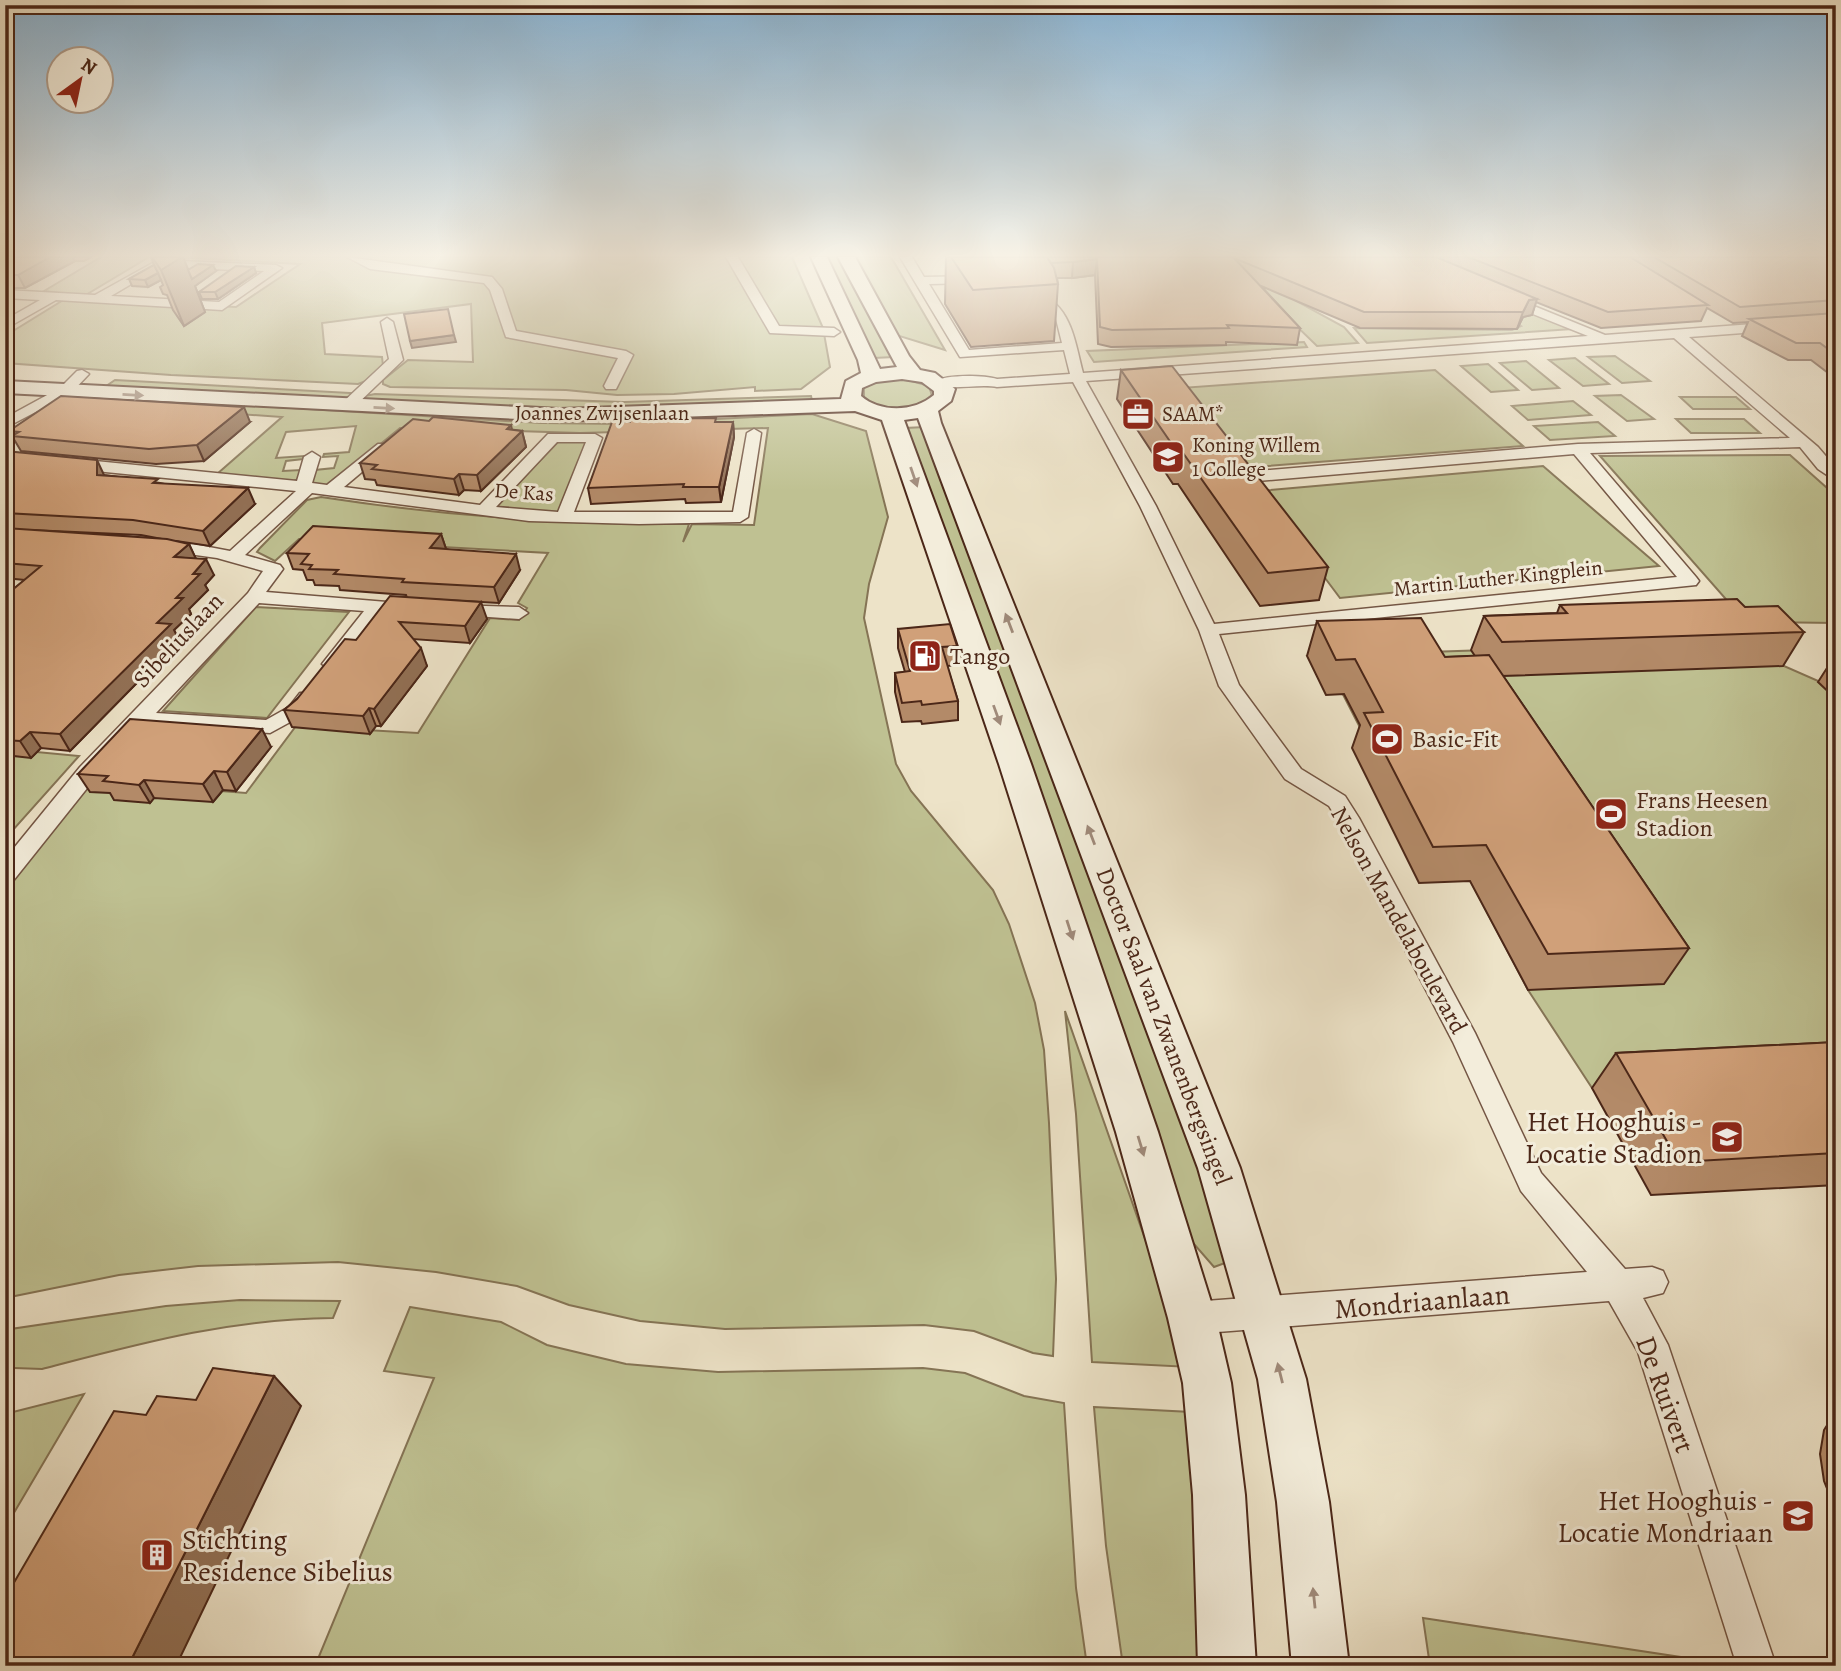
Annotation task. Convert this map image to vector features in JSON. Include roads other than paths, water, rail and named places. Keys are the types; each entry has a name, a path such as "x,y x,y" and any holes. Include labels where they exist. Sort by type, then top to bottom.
{"main road":[{"path":"856,335 868,360 872,376"},
{"path":"888,335 912,373"},
{"name":"Joannes Zwijsenlaan","path":"5,369 362,391 542,398 902,399"},
{"path":"902,399 858,381 872,376 912,373"},
{"path":"912,373 902,399 897,426 1015,764 1137,1132 1192,1318 1207,1383 1218,1482 1227,1666"},
{"name":"Joannes Zwijsenlaan","path":"5,387 560,415 902,399"},
{"name":"Doctor Saal van Zwanenbergsingel","path":"902,399 930,423 1219,1168 1282,1379 1303,1503 1321,1666"}],"street":[{"path":"346,406 396,360 390,335"},
{"path":"516,335 626,355 611,386"},
{"path":"953,335 965,354 1070,346"},
{"name":"Nelson Mandelaboulevard","path":"1067,335 1077,376 1148,506 1208,630 1229,686 1293,774 1337,801 1348,818 1466,1041 1531,1182 1635,1283"},
{"path":"1595,335 1605,339"},
{"name":"Joannes Zwijsenlaan","path":"902,399 991,387 997,383 1077,376 1664,335"},
{"path":"1679,335 1813,450 1824,466 1836,476"},
{"path":"8,421 82,374"},
{"path":"740,517 754,433"},
{"path":"482,512 553,437 595,438 564,517"},
{"path":"330,491 394,438"},
{"path":"1247,477 1578,449 1801,442"},
{"path":"1578,449 1690,581"},
{"name":"De Kas","path":"5,457 153,470 482,512 564,517 740,517"},
{"path":"142,544 184,546 234,556 305,488 312,457"},
{"name":"Sibeliuslaan","path":"5,874 88,772 254,597 274,569 234,556"},
{"name":"Martin Luther Kingplein","path":"1208,630 1690,581"},
{"name":"Sibeliuslaan","path":"254,597 402,608"},
{"name":"Sibeliuslaan","path":"140,718 270,727 296,711 377,607"},
{"path":"428,609 519,613"},
{"name":"Mondriaanlaan","path":"1192,1318 1635,1283"},
{"name":"De Ruivert","path":"1635,1283 1652,1345 1757,1666"}],"place":[{"name":"SAAM*","path":"1138,414"},
{"name":"Koning Willem 1 College","path":"1168,457"},
{"name":"Tango","path":"925,656"},
{"name":"Basic-Fit","path":"1387,739"},
{"name":"Frans Heesen Stadion","path":"1611,814"},
{"name":"Het Hooghuis - Locatie Stadion","path":"1727,1137"},
{"name":"Het Hooghuis - Locatie Mondriaan","path":"1798,1516"},
{"name":"Stichting Residence Sibelius","path":"157,1555"}]}
